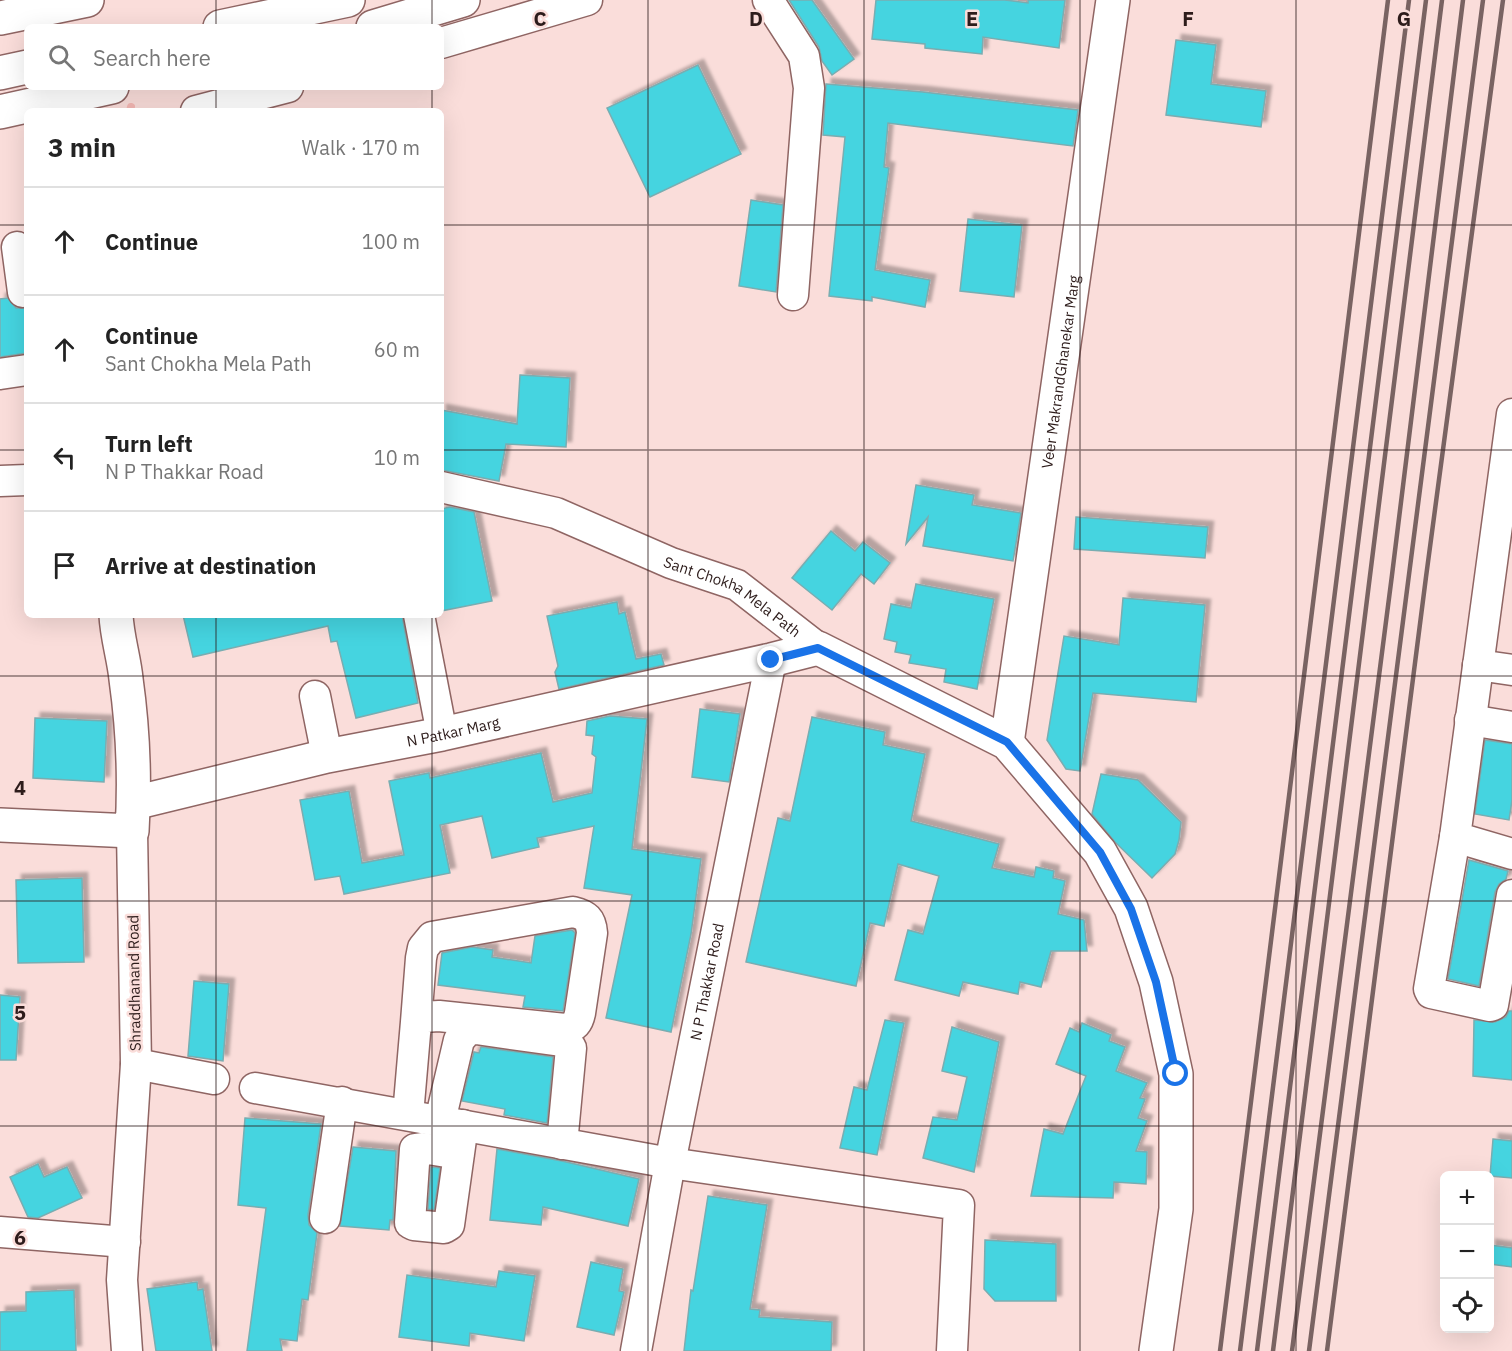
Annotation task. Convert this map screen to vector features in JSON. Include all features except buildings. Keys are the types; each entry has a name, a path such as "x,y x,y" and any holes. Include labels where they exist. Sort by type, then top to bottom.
{"main road":[{"path":"0,18 87,0"},
{"path":"234,24 348,0"},
{"path":"384,24 463,0"},
{"name":"Veer MakrandGhanekar Marg","path":"1007,742 1113,0"},
{"path":"0,73 24,69"},
{"path":"0,112 98,90"},
{"name":"Shraddhanand Road","path":"117,618 127,680 133,817"},
{"path":"771,660 818,648"},
{"name":"Sant Chokha Mela Path","path":"818,648 1007,742"},
{"name":"N Patkar Marg","path":"0,825 133,817 327,756 442,734 771,660"},
{"path":"1007,742 1100,852 1131,909 1156,982 1176,1074 1176,1209 1156,1351"}],"street":[{"path":"444,42 587,0"},
{"path":"768,0 804,56 809,88 793,295"},
{"path":"208,108 276,90"},
{"path":"15,248 17,293"},
{"path":"0,374 24,370"},
{"path":"1512,414 1455,837 1429,989 1431,993 1493,1005 1512,895"},
{"path":"0,481 24,480"},
{"name":"Sant Chokha Mela Path","path":"444,488 556,513 671,563 737,585 818,648"},
{"path":"420,618 442,734"},
{"name":"N P Thakkar Road","path":"636,1351 670,1163 771,660"},
{"path":"1478,665 1512,670"},
{"path":"315,696 327,756"},
{"path":"1470,720 1512,727"},
{"name":"Shraddhanand Road","path":"127,1351 122,1280 136,1064 133,817"},
{"path":"1455,837 1512,854"},
{"path":"408,1115 421,957 423,948 432,937 573,912 586,917 591,924 592,933 580,1013 574,1026 565,1029 440,1016 423,1017 416,1022"},
{"path":"451,1126 459,1040 468,1030 476,1029 567,1042 571,1048 571,1055 562,1137"},
{"path":"136,1064 213,1079"},
{"path":"255,1088 342,1102 451,1126 500,1124 670,1163 959,1205 952,1351"},
{"path":"326,1218 342,1102"},
{"path":"0,1232 125,1242"}],"railway":[{"path":"1220,1351 1388,0"},
{"path":"1240,1351 1409,0"},
{"path":"1257,1351 1426,0"},
{"path":"1273,1351 1442,0"},
{"path":"1292,1351 1463,0"},
{"path":"1309,1351 1483,0"},
{"path":"1327,1351 1426,577 1503,0"}],"route":[{"path":"771,660 818,648 1007,742 1100,852 1131,909 1156,982 1176,1074"}]}
